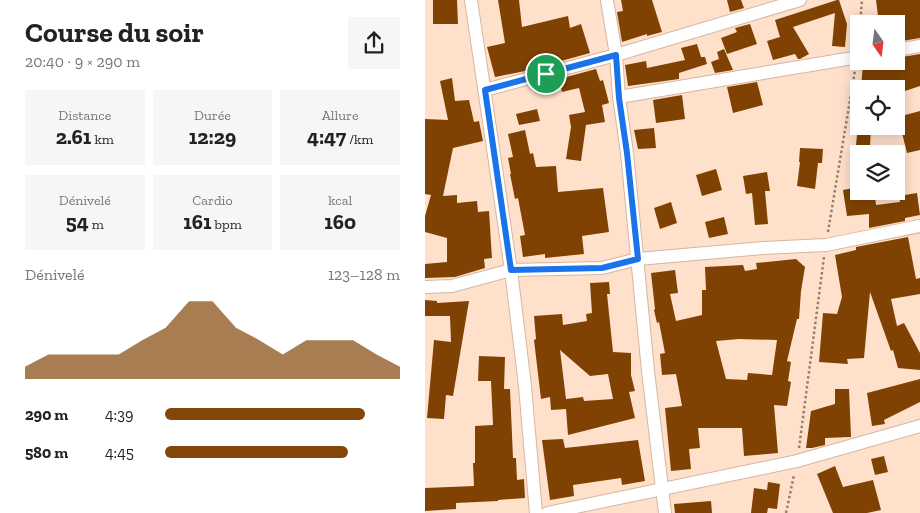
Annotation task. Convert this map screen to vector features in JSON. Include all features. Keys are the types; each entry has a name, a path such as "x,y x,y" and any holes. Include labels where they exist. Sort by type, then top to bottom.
{"street":[{"path":"471,0 511,270 525,386 536,513"},
{"path":"607,0 616,55 648,371 665,513"},
{"path":"485,90 616,55 799,0"},
{"path":"905,48 920,46"},
{"path":"619,98 850,58"},
{"path":"425,287 452,286 511,270 602,268 638,259 763,248 826,245 920,226"},
{"path":"547,513 797,461 920,426"}],"path":[{"path":"861,15 862,0"},
{"path":"786,513 797,461 826,245 856,70"}],"building":[{"path":"433,0 457,0 458,24 433,24"},
{"path":"498,0 519,0 522,27 568,16 570,28 581,24 590,53 525,71 495,77 487,47 505,43"},
{"path":"621,0 652,0 662,32 647,36 647,34 622,42 617,12 623,11"},
{"path":"727,0 741,0 744,8 730,12"},
{"path":"839,0 847,24 845,47 832,46 835,13 793,27 809,54 800,59 795,54 773,60 767,41 780,37 775,20"},
{"path":"876,0 920,0 920,38 905,40 905,15 878,15"},
{"path":"750,24 757,44 727,54 721,38 737,32 735,28"},
{"path":"697,44 701,57 705,57 707,64 679,73 679,79 628,86 625,65 646,61 647,68 685,60 681,48"},
{"path":"724,49 733,70 715,73 711,62 719,59 717,52"},
{"path":"920,54 920,86 905,91 905,80 862,80 862,70 905,70 905,56"},
{"path":"596,69 600,81 603,80 609,103 602,105 605,122 586,125 581,161 566,159 571,127 569,115 585,112 579,88 562,92 559,79"},
{"path":"452,78 455,101 469,100 474,122 479,121 483,141 453,148 443,196 457,195 457,203 477,201 478,212 489,211 492,258 484,259 485,268 455,277 425,278 425,264 447,262 447,238 425,232 425,216 431,195 425,194 425,119 448,120 440,81"},
{"path":"757,82 763,105 733,113 727,87"},
{"path":"682,95 685,119 656,123 653,100"},
{"path":"537,109 540,121 519,125 516,114"},
{"path":"920,111 920,150 907,153 902,135 905,135 905,115"},
{"path":"654,128 656,148 638,149 634,130"},
{"path":"525,130 530,154 533,153 536,167 556,166 558,192 603,188 609,232 582,236 584,254 545,258 545,254 523,257 520,236 525,235 518,198 515,199 510,174 508,158 513,157 508,134"},
{"path":"857,135 871,135 870,145 856,145"},
{"path":"800,148 823,149 822,163 818,163 815,189 797,186"},
{"path":"716,169 722,190 702,196 696,175"},
{"path":"767,172 770,191 765,191 768,224 755,225 752,193 746,194 743,176"},
{"path":"850,189 850,200 875,200 876,205 900,202 900,200 905,200 905,195 917,193 920,215 905,218 905,221 869,228 869,214 847,216 843,190"},
{"path":"671,202 677,223 660,229 654,208"},
{"path":"724,217 728,234 709,238 705,222"},
{"path":"908,237 916,279 920,278 920,294 891,299 897,326 904,323 920,353 920,370 898,368 893,350 891,351 870,292 864,358 847,359 848,364 819,362 823,313 837,314 842,297 835,255 856,250 856,247"},
{"path":"796,259 805,267 799,319 797,319 787,361 791,362 788,381 791,382 787,406 774,405 778,453 744,456 742,428 698,428 700,448 689,449 691,469 671,471 665,408 682,406 676,374 662,375 660,354 665,353 659,322 657,323 654,310 651,273 675,270 678,293 670,294 676,321 702,315 702,290 706,290 705,267 743,265 745,271 757,269 756,263","holes":["739,339 777,340 772,375 748,373 747,380 726,379 716,341"]},
{"path":"609,282 610,294 607,294 613,352 631,353 631,375 635,391 629,392 635,418 568,435 566,409 551,410 550,397 541,399 534,340 536,339 534,316 562,314 563,325 587,321 586,314 592,313 590,283","holes":["560,350 590,376 608,374 613,399 584,401 583,397 566,399"]},
{"path":"425,300 437,301 437,303 469,301 453,396 446,395 444,419 427,418 434,340 451,342 450,316 425,316"},
{"path":"479,356 505,357 504,389 510,389 513,458 516,458 517,480 524,479 525,498 456,503 456,509 425,511 425,488 474,486 475,426 493,425 491,381 478,381"},
{"path":"920,379 920,402 884,420 885,424 872,426 867,393"},
{"path":"835,389 849,389 851,437 825,438 825,445 806,448 811,411 835,404"},
{"path":"563,439 565,448 638,440 645,481 622,485 621,478 573,485 574,496 550,500 542,440"},
{"path":"884,456 888,472 875,475 871,459"},
{"path":"835,466 843,487 873,480 881,510 867,513 833,513 817,474"},
{"path":"768,482 780,484 777,509 768,508 767,513 751,513 754,488 767,490"},
{"path":"711,501 712,513 675,513 674,504"}],"route":[{"path":"616,55 619,98 638,259 602,268 511,270 485,90 546,74 616,55"}]}
